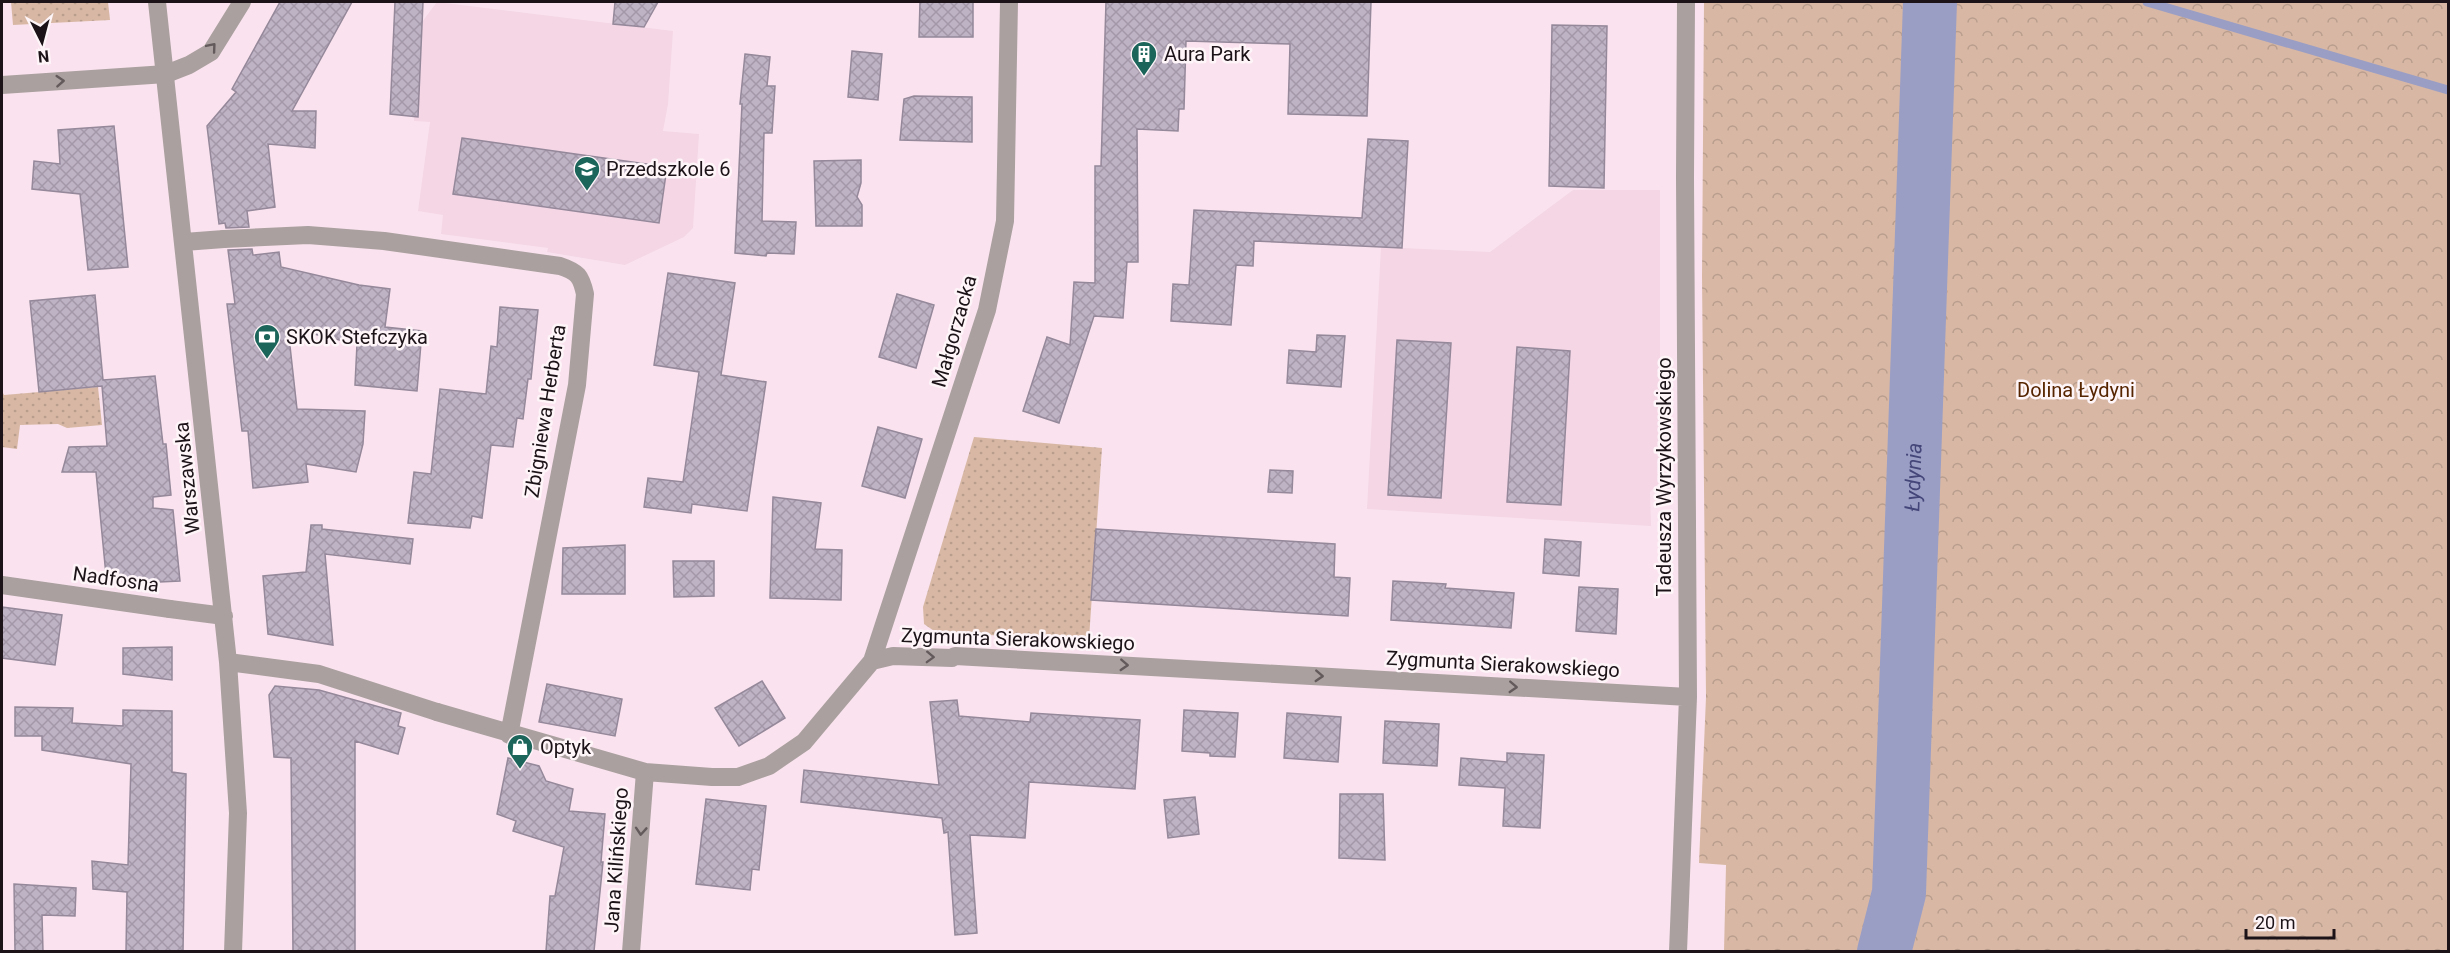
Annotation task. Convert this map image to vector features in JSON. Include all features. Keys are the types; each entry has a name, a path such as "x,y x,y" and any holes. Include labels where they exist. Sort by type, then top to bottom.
{"street":[{"name":"Warszawska","path":"157,2 228,662 237,813 233,951"},
{"path":"2,86 166,74 189,65 211,52 242,2"},
{"name":"Małgorzacka","path":"872,661 987,310 1005,221 1009,2"},
{"name":"Tadeusza Wyrzykowskiego","path":"1678,951 1688,697 1686,2"},
{"name":"Zbigniewa Herberta","path":"184,242 308,235 384,241 560,266 573,270 582,280 585,294 577,385 508,735"},
{"name":"Nadfosna","path":"2,585 224,616"},
{"name":"Zygmunta Sierakowskiego","path":"872,661 894,656 952,658 955,656 1688,697"},
{"path":"228,662 320,674 508,735 645,772 738,777 770,766 804,742 872,661"},
{"name":"Jana Kilińskiego","path":"631,951 645,772"}],"shaded area":[{"path":"437,2 673,31 668,104 663,131 699,134 693,228 684,237 625,265 547,252 548,248 441,234 443,215 418,211 430,122 414,121 422,22"},
{"path":"1573,190 1660,190 1660,482 1650,492 1651,526 1367,509 1381,247 1490,252"}],"green space":[{"path":"11,2 108,2 110,20 13,25"},
{"name":"Dolina Łydyni","path":"1704,2 2448,2 2448,951 1724,951 1726,865 1699,863 1706,697 1702,277"},
{"path":"98,387 102,425 67,428 58,424 20,425 17,449 2,447 2,391 4,395"},
{"path":"974,437 1102,448 1089,639 937,633 924,624 923,607"}],"building":[{"path":"280,2 352,2 292,111 316,111 315,148 268,144 275,207 247,211 249,227 226,228 225,223 219,224 207,126 236,92 232,89"},
{"path":"395,2 423,2 418,117 390,114"},
{"path":"615,2 658,2 644,27 613,24"},
{"path":"920,2 973,2 973,37 919,37"},
{"name":"Aura Park","path":"1106,2 1371,2 1367,116 1288,114 1290,44 1186,41 1184,109 1179,109 1178,131 1137,129 1138,262 1127,262 1123,318 1094,316 1059,423 1023,411 1047,337 1070,345 1074,282 1095,283 1095,166 1101,166"},
{"path":"1552,25 1607,26 1604,188 1549,186"},
{"path":"852,51 882,54 878,100 848,97"},
{"path":"745,54 770,57 767,86 775,86 772,133 764,133 762,221 796,222 794,254 767,253 766,256 735,253 742,104 740,104"},
{"path":"914,96 972,97 972,142 900,140 904,99"},
{"path":"114,126 128,267 88,270 80,194 32,189 34,161 60,164 58,130"},
{"path":"462,138 667,167 659,223 453,194"},
{"path":"1368,139 1408,141 1402,248 1254,241 1253,266 1236,265 1231,325 1171,321 1173,284 1189,285 1194,210 1362,218"},
{"path":"861,160 861,183 857,197 862,205 862,226 816,226 814,161"},
{"path":"252,249 253,255 279,252 281,267 359,285 390,289 385,327 422,331 417,391 355,385 357,344 288,328 297,409 365,411 363,444 356,472 306,464 308,482 253,488 248,431 242,431 227,304 235,304 228,250"},
{"path":"668,273 735,283 721,375 766,382 747,511 692,504 691,513 644,507 648,478 683,482 699,372 654,365"},
{"path":"897,294 934,305 916,368 879,357"},
{"path":"95,295 103,380 155,376 163,444 166,444 171,495 153,497 153,508 173,510 180,581 159,582 106,575 96,472 62,472 69,447 107,446 102,386 39,392 30,301"},
{"path":"500,307 538,310 531,379 528,379 523,419 517,418 513,447 491,445 482,518 472,516 470,528 408,523 414,472 431,474 440,389 486,394 491,346 497,347"},
{"path":"1317,335 1345,336 1341,387 1287,383 1289,350 1316,352"},
{"path":"1397,340 1451,343 1441,498 1388,495"},
{"path":"1517,347 1570,351 1561,505 1507,502"},
{"path":"878,427 922,439 905,498 862,486"},
{"path":"1270,470 1293,471 1292,493 1268,492"},
{"path":"773,497 821,503 815,549 842,550 841,600 770,598"},
{"path":"311,525 322,525 322,529 413,539 410,564 325,554 333,645 268,634 263,576 306,572"},
{"path":"1096,529 1335,544 1334,577 1350,578 1348,616 1091,600"},
{"path":"1545,539 1581,542 1579,576 1543,573"},
{"path":"625,545 625,594 562,594 563,548"},
{"path":"673,561 714,561 714,596 674,597"},
{"path":"1393,581 1446,584 1445,588 1514,593 1511,628 1391,620"},
{"path":"1579,587 1618,589 1616,634 1576,631"},
{"path":"2,607 62,615 55,665 2,658"},
{"path":"172,647 172,680 123,674 123,648"},
{"path":"762,681 785,718 739,746 715,708"},
{"path":"547,684 622,699 615,736 539,722"},
{"path":"275,686 319,690 401,713 398,726 405,728 398,754 355,741 355,951 293,951 291,758 274,757 269,695"},
{"path":"957,700 959,716 1030,722 1031,713 1140,720 1135,789 1029,782 1025,838 970,835 977,933 955,935 948,832 944,833 942,818 801,802 804,770 939,785 930,702"},
{"path":"15,707 73,708 72,723 123,726 123,710 172,711 172,772 186,774 183,951 126,951 127,892 93,889 92,861 128,865 131,764 42,750 42,736 15,736"},
{"path":"1184,710 1238,713 1235,757 1210,756 1210,753 1182,751"},
{"path":"1287,713 1341,717 1338,762 1284,758"},
{"path":"1385,721 1439,724 1437,766 1383,763"},
{"path":"1507,753 1544,755 1540,828 1503,826 1505,788 1459,785 1461,758 1507,762"},
{"path":"508,758 539,766 546,781 573,789 569,811 605,814 601,862 603,862 594,951 546,951 550,896 555,896 564,847 513,831 516,821 497,814"},
{"path":"1340,794 1383,794 1385,860 1339,858"},
{"path":"1195,797 1199,834 1168,838 1164,800"},
{"path":"706,799 766,806 759,870 752,869 750,890 696,884"},
{"path":"14,884 76,888 75,916 42,915 43,951 15,951"}],"waterway":[{"name":"Łydynia","path":"1884,952 1899,893 1930,2"},
{"path":"2147,2 2448,90"}],"place":[{"name":"Aura Park","path":"1144,77"},
{"name":"Przedszkole 6","path":"587,192"},
{"name":"SKOK Stefczyka","path":"267,360"},
{"name":"Optyk","path":"520,770"}]}
